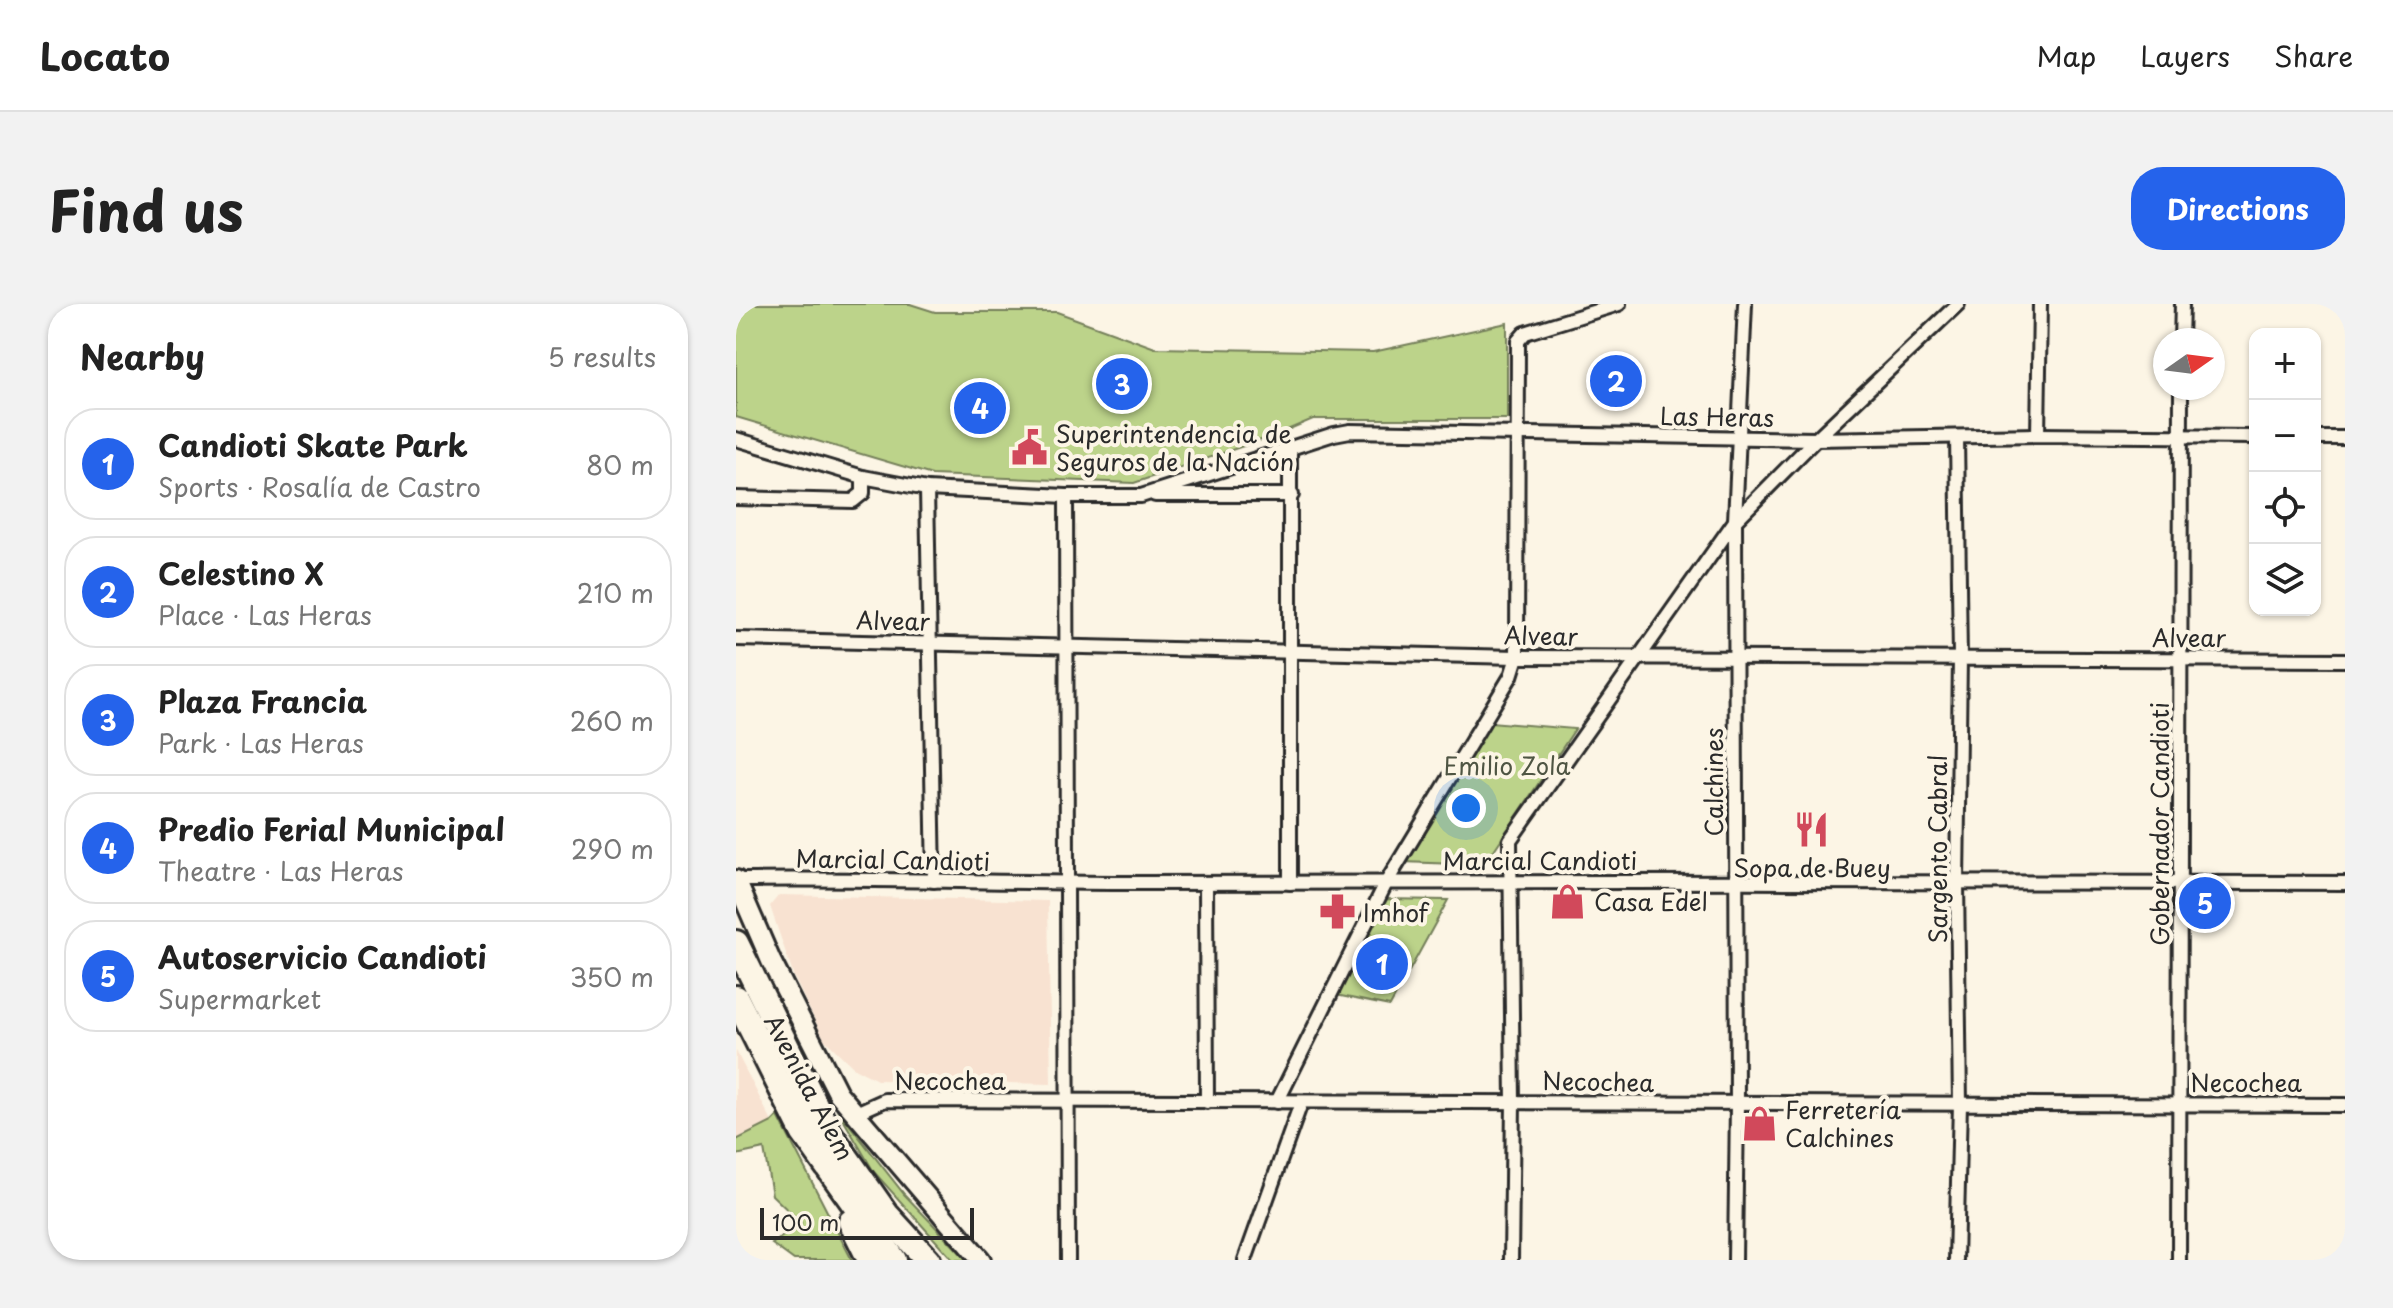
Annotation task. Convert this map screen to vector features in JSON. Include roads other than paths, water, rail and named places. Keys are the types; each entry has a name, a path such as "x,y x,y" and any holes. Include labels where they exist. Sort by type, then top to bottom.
{"highway":[{"name":"Avenida Alem","path":"736,943 829,1133 877,1202 928,1260"},
{"name":"Avenida Alem","path":"736,998 788,1106 819,1156 894,1260"},
{"path":"819,1156 870,1260"}],"main road":[{"path":"736,880 771,961 838,1093 981,1260"}],"street":[{"path":"1277,1102 1386,883 1511,676 1517,657 1518,341 1525,333 1619,304"},
{"name":"Calchines","path":"1735,1260 1735,521 1745,304"},
{"path":"1511,1260 1510,840 1735,521 1958,304"},
{"path":"2038,435 2040,304"},
{"path":"2181,328 2182,304"},
{"name":"Gobernador Candioti","path":"2179,1260 2181,400"},
{"name":"Las Heras","path":"1141,496 1350,431 1738,439 2038,435 2249,437"},
{"name":"Sargento Cabral","path":"1956,1260 1960,1104 1957,437"},
{"path":"2321,438 2345,438"},
{"name":"Las Heras","path":"736,439 863,477 927,489 1066,496 1292,495"},
{"path":"1290,448 1290,883"},
{"path":"736,498 853,501 863,493 863,477"},
{"path":"927,489 934,881"},
{"path":"1066,496 1068,1260"},
{"name":"Alvear","path":"736,639 1517,657 2345,660"},
{"name":"Marcial Candioti","path":"736,880 2345,883"},
{"path":"1206,883 1207,1102"},
{"name":"Necochea","path":"854,1114 885,1100 2345,1105"},
{"path":"1245,1260 1301,1103"}],"place":[{"name":"Celestino X","path":"1616,381"},
{"name":"Plaza Francia","path":"1122,384"},
{"name":"Predio Ferial Municipal","path":"980,408"},
{"name":"Superintendencia de Seguros de la Nación","path":"1030,447"},
{"name":"Sopa de Buey","path":"1812,830"},
{"name":"Casa Edel","path":"1568,901"},
{"name":"Autoservicio Candioti","path":"2205,903"},
{"name":"Imhof","path":"1337,912"},
{"name":"Candioti Skate Park","path":"1382,964"},
{"name":"Ferretería Calchines","path":"1759,1123"}],"park label":[{"name":"Emilio Zola","path":"1507,765"}]}
